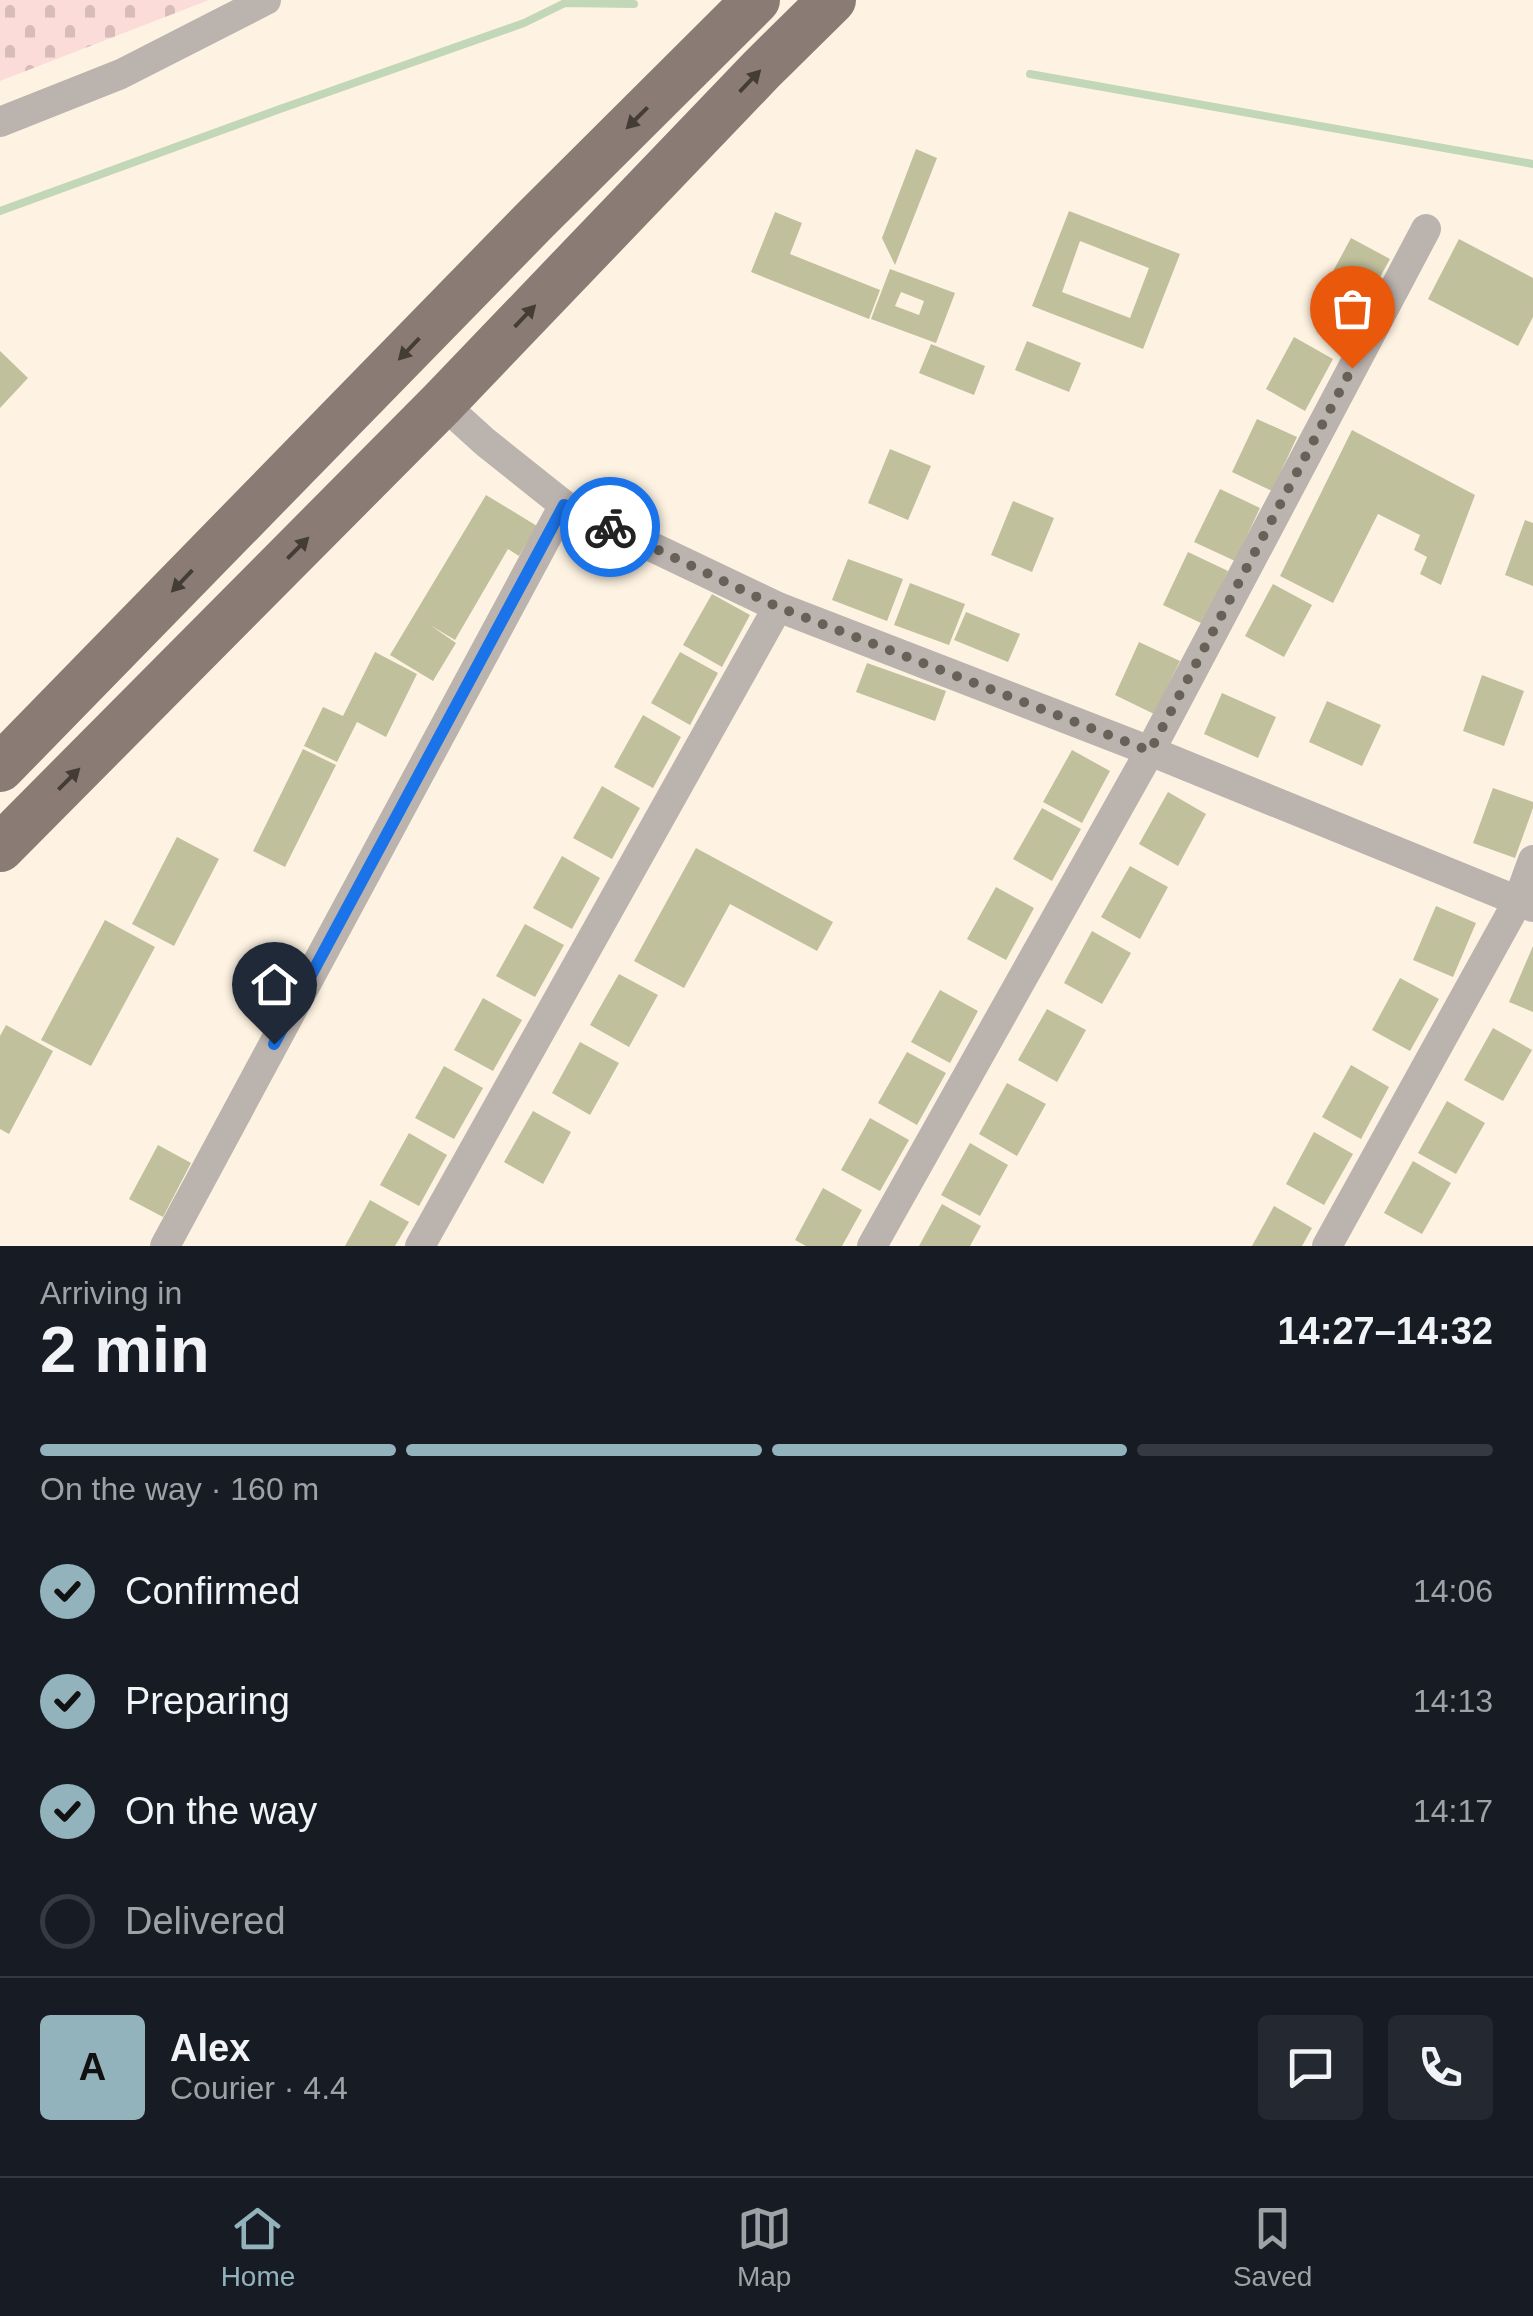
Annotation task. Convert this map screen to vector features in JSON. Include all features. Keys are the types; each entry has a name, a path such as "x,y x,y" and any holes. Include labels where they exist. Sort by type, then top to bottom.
{"main road":[{"path":"0,768 534,220 756,0"},
{"path":"0,848 442,404 760,70 832,0"}],"street":[{"path":"0,122 121,74 266,0"},
{"path":"872,1246 1150,751 1426,229"},
{"path":"442,404 564,505 778,607 1150,751 1525,904"},
{"path":"165,1246 564,505"},
{"path":"420,1246 778,607"},
{"path":"1326,1246 1525,904 1533,860"}],"green space":[{"path":"0,0 209,0 0,81"}],"building":[{"path":"916,149 937,158 895,265 882,238"},
{"path":"1069,211 1180,254 1143,349 1032,306","holes":["1080,241 1149,268 1130,318 1062,292"]},
{"path":"775,212 802,223 790,254 880,290 869,319 751,272"},
{"path":"1351,238 1390,259 1362,310 1323,290"},
{"path":"1459,239 1533,278 1533,317 1518,346 1428,299"},
{"path":"890,269 955,293 936,343 871,319","holes":["901,292 924,301 919,315 895,306"]},
{"path":"1294,337 1333,359 1305,411 1266,389"},
{"path":"1027,341 1081,363 1069,392 1015,370"},
{"path":"931,344 985,366 974,395 919,373"},
{"path":"0,351 28,378 0,408"},
{"path":"1257,419 1297,437 1272,491 1232,472"},
{"path":"1352,430 1475,495 1441,585 1420,574 1427,557 1414,550 1420,535 1378,514 1333,603 1280,576"},
{"path":"890,449 931,466 908,520 868,503"},
{"path":"1220,489 1260,508 1235,561 1194,542"},
{"path":"486,495 537,526 519,556 508,549 455,640 430,625 456,643 433,681 390,655"},
{"path":"1013,501 1054,518 1032,572 991,555"},
{"path":"1525,520 1533,523 1533,586 1505,575"},
{"path":"1188,552 1228,571 1203,624 1163,605"},
{"path":"848,559 903,579 887,621 832,600"},
{"path":"910,583 965,604 949,645 894,625"},
{"path":"1273,584 1312,605 1284,657 1245,636"},
{"path":"712,594 750,615 722,667 683,645"},
{"path":"966,612 1020,634 1008,662 954,640"},
{"path":"1139,642 1180,661 1154,714 1115,695"},
{"path":"375,652 417,674 386,737 357,722 337,762 304,746 323,707 343,716"},
{"path":"680,652 718,673 690,725 651,703"},
{"path":"867,663 946,691 935,721 856,692"},
{"path":"1482,675 1524,691 1504,746 1463,731"},
{"path":"1222,693 1276,717 1258,758 1204,734"},
{"path":"1327,701 1381,725 1362,766 1309,742"},
{"path":"643,715 681,737 653,788 614,767"},
{"path":"303,749 336,765 285,867 253,851"},
{"path":"1072,750 1110,771 1082,823 1043,802"},
{"path":"602,786 640,808 612,859 573,838"},
{"path":"1493,788 1533,802 1515,858 1473,843"},
{"path":"1168,792 1206,814 1178,866 1139,844"},
{"path":"1042,808 1081,829 1052,881 1013,859"},
{"path":"177,837 219,859 174,946 132,924"},
{"path":"696,848 833,922 817,951 730,904 684,988 634,961"},
{"path":"562,856 600,878 572,929 533,908"},
{"path":"1130,866 1168,887 1140,939 1101,917"},
{"path":"996,887 1034,908 1006,960 967,939"},
{"path":"1436,906 1476,923 1453,977 1413,960"},
{"path":"105,920 155,947 91,1066 41,1040"},
{"path":"525,924 564,945 535,997 496,976"},
{"path":"1092,931 1131,953 1102,1004 1064,983"},
{"path":"1533,946 1533,1012 1509,1002"},
{"path":"619,974 658,995 629,1047 590,1025"},
{"path":"1400,978 1439,999 1410,1051 1372,1030"},
{"path":"940,990 978,1011 950,1063 911,1042"},
{"path":"483,998 522,1020 493,1071 454,1050"},
{"path":"1047,1009 1086,1030 1057,1082 1018,1060"},
{"path":"6,1025 53,1051 9,1134 0,1129 0,1036"},
{"path":"1493,1028 1532,1050 1503,1101 1464,1080"},
{"path":"580,1042 619,1063 590,1115 552,1093"},
{"path":"907,1052 946,1073 917,1125 878,1103"},
{"path":"1351,1065 1389,1087 1361,1139 1322,1117"},
{"path":"444,1066 483,1088 454,1139 415,1118"},
{"path":"1007,1083 1046,1104 1017,1156 979,1134"},
{"path":"1447,1101 1485,1123 1456,1174 1418,1153"},
{"path":"533,1111 571,1132 543,1184 504,1162"},
{"path":"870,1118 909,1140 880,1191 841,1170"},
{"path":"1314,1132 1353,1154 1324,1205 1286,1184"},
{"path":"409,1133 447,1155 419,1206 380,1185"},
{"path":"970,1143 1008,1165 980,1216 941,1195"},
{"path":"158,1145 191,1163 163,1217 129,1199"},
{"path":"1413,1161 1451,1183 1422,1234 1384,1213"},
{"path":"823,1188 862,1210 842,1246 806,1246 795,1240"},
{"path":"370,1200 409,1222 395,1246 345,1246"},
{"path":"942,1204 981,1226 970,1246 919,1246"},
{"path":"1274,1206 1312,1228 1302,1246 1252,1246"}],"waterway":[{"path":"0,211 524,23 565,3 634,4"},
{"path":"1030,74 1533,164"}],"way so far":[{"path":"610,527 778,607 1150,751 1352,368"}],"route":[{"path":"274,1044 564,505 610,527"}]}
